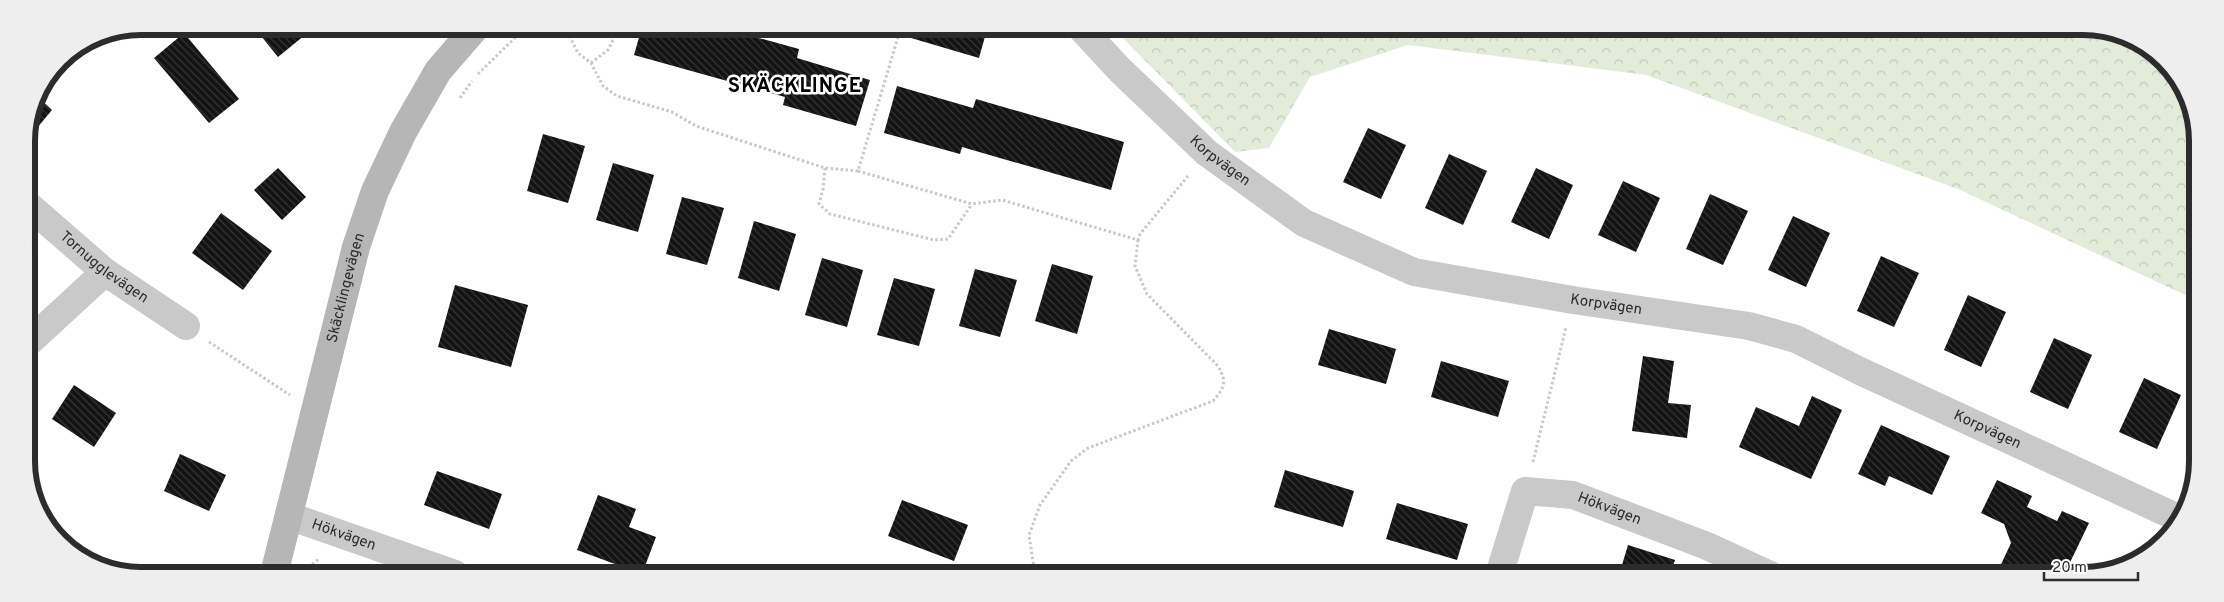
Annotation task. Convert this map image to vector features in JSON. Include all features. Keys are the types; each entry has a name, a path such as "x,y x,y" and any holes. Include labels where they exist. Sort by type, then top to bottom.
{"street":[{"name":"Skäcklingevägen","path":"276,567 356,246 375,191 403,132 438,71 469,35"},
{"name":"Korpvägen","path":"1087,35 1120,70 1207,153 1304,223 1414,272 1572,300 1748,326 1796,339 1860,371 2174,516"},
{"name":"Tornugglevägen","path":"35,211 105,272 186,326"},
{"path":"35,337 105,272"},
{"path":"1501,567 1525,491"},
{"name":"Hökvägen","path":"1525,491 1573,495 1706,546 1752,567"},
{"name":"Hökvägen","path":"289,516 434,567"}],"path":[{"path":"458,100 475,77 518,35"},
{"path":"569,35 578,53 591,63 603,86 617,96 672,112 696,126 824,168 858,171 972,204 1002,200 1138,240"},
{"path":"591,63 608,50 615,35"},
{"path":"858,171 899,35"},
{"path":"1034,567 1028,535 1040,505 1071,461 1088,448 1213,401 1222,390 1224,377 1218,366 1147,294 1135,266 1140,234 1207,153"},
{"path":"824,168 820,204 830,214 934,240 948,239 972,204"},
{"path":"1525,491 1572,300"},
{"path":"186,326 294,398 315,405"},
{"path":"309,567 312,563 332,552 343,536"}],"green space":[{"path":"1120,35 2083,35 2103,37 2136,49 2158,66 2175,88 2183,107 2187,121 2189,141 2189,297 1958,189 1646,75 1408,45 1310,77 1269,148 1235,152"}],"building":[{"path":"182,35 186,35 239,99 209,123 154,58"},
{"path":"260,35 305,35 278,57"},
{"path":"640,35 748,35 799,49 797,58 870,80 856,126 783,105 785,97 634,55"},
{"path":"912,35 985,35 979,58 911,38"},
{"path":"897,86 973,108 976,99 1124,142 1111,190 962,147 960,154 884,133"},
{"path":"43,101 52,110 36,130"},
{"path":"1368,128 1406,145 1381,199 1343,182"},
{"path":"543,134 585,146 568,203 527,191"},
{"path":"1449,154 1487,171 1463,225 1425,208"},
{"path":"613,163 654,175 638,232 596,220"},
{"path":"278,168 306,197 282,220 254,190"},
{"path":"1536,168 1573,185 1549,239 1511,222"},
{"path":"1623,181 1660,198 1636,252 1598,235"},
{"path":"1710,194 1748,211 1723,265 1686,249"},
{"path":"682,197 724,208 707,265 666,254"},
{"path":"221,213 272,251 243,290 192,253"},
{"path":"1793,216 1830,233 1806,287 1768,270"},
{"path":"754,221 796,234 779,291 738,278"},
{"path":"1881,256 1919,273 1894,327 1857,311"},
{"path":"822,258 863,270 847,327 805,315"},
{"path":"1052,264 1093,276 1077,334 1035,321"},
{"path":"975,269 1017,280 1000,337 959,326"},
{"path":"894,278 935,289 919,346 877,335"},
{"path":"455,285 528,305 511,367 438,347"},
{"path":"1968,295 2006,312 1981,367 1944,350"},
{"path":"1329,329 1396,349 1386,384 1318,365"},
{"path":"2054,338 2092,355 2068,409 2030,392"},
{"path":"1643,356 1674,361 1668,403 1691,405 1687,438 1632,431"},
{"path":"1441,361 1509,381 1498,417 1431,397"},
{"path":"2144,378 2181,395 2157,449 2119,432"},
{"path":"74,385 116,413 94,447 52,419"},
{"path":"1812,396 1842,410 1811,479 1739,447 1756,407 1799,426"},
{"path":"1881,425 1950,456 1932,495 1889,476 1885,486 1858,474"},
{"path":"180,454 226,475 209,511 164,491"},
{"path":"1285,470 1354,491 1343,527 1274,507"},
{"path":"437,471 502,494 489,529 424,505"},
{"path":"1997,480 2032,496 2027,507 2057,521 2062,511 2089,523 2068,567 2000,567 2011,543 2004,524 1981,513"},
{"path":"598,495 636,509 629,527 656,537 645,567 623,567 577,550"},
{"path":"902,500 968,525 954,561 888,536"},
{"path":"1397,503 1468,524 1457,560 1386,539"},
{"path":"1628,545 1675,560 1673,567 1621,567"}],"district":[{"name":"SKÄCKLINGE","path":"795,87"}]}
